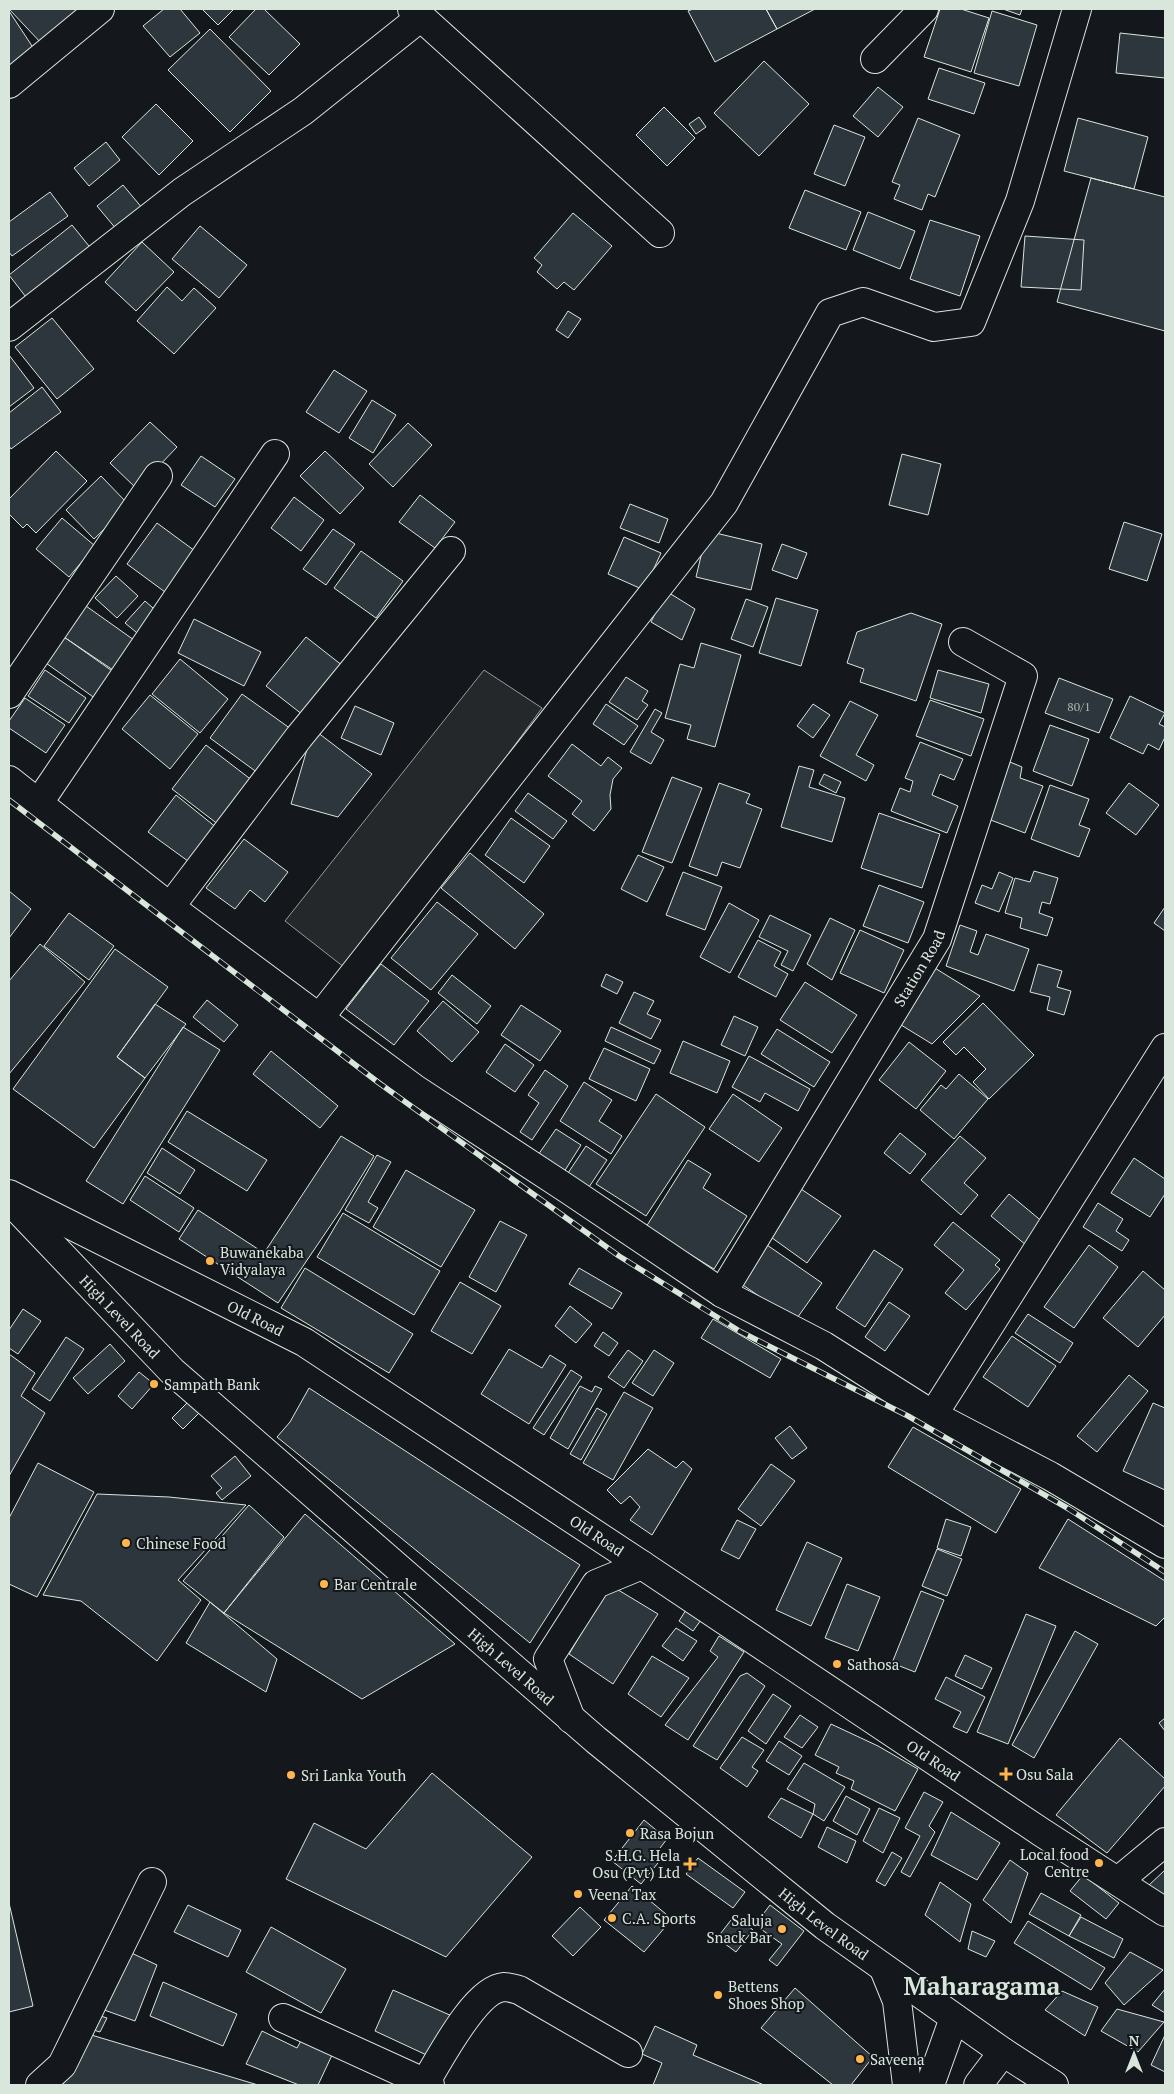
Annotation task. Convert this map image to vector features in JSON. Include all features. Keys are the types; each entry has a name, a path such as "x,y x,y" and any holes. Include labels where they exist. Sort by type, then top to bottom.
{"main road":[{"path":"9,84 100,9"},
{"path":"875,59 924,9"},
{"path":"320,1017 724,503 830,313 863,302 934,327 970,322 1020,201 1077,9"},
{"path":"9,327 182,192 303,111 417,13 660,233"},
{"path":"38,804 275,454"},
{"path":"9,694 158,476"},
{"path":"170,907 299,737 451,551"},
{"name":"Station Road","path":"722,1293 937,939 1023,676 963,642"},
{"path":"9,780 170,907 415,1089 570,1190 722,1293 824,1346 933,1415 1050,1476 1165,1544"},
{"path":"933,1415 1165,1048"},
{"name":"Old Road","path":"9,1194 208,1292 304,1342 1041,1832 1165,1912"},
{"name":"High Level Road","path":"9,1200 172,1371 571,1718 824,1926 1003,2052 1054,2085"},
{"path":"571,1718 548,1659 596,1584 642,1565"},
{"path":"1118,1881 1165,1842"},
{"path":"40,2085 62,2065 152,1882"},
{"path":"884,1969 897,2000 907,2085"},
{"path":"283,2018 428,2084 472,2009 485,1995 503,1987 519,1990 628,2053"},
{"path":"930,2085 954,2018"},
{"path":"978,2085 1003,2052"}],"shaded area":[{"path":"484,670 542,708 349,971 285,921"}],"building":[{"path":"9,9 83,9 43,45"},
{"path":"164,9 180,9 200,33 170,57 143,26"},
{"path":"202,9 234,9 218,25"},
{"path":"256,9 264,9 300,44 269,75 229,37"},
{"path":"693,9 766,9 777,29 715,62 688,11"},
{"path":"766,9 815,9 777,29"},
{"path":"940,9 961,9 989,18 971,72 924,57"},
{"path":"1003,9 1022,9 1020,15"},
{"path":"9,11 34,49 9,66"},
{"path":"992,11 1037,25 1019,86 974,73"},
{"path":"210,29 271,91 230,132 168,70"},
{"path":"1120,33 1165,38 1165,78 1116,73"},
{"path":"764,61 809,104 759,156 714,113"},
{"path":"939,68 985,83 974,114 928,99"},
{"path":"878,87 903,107 878,137 853,116"},
{"path":"156,104 193,141 159,175 122,137"},
{"path":"664,107 695,138 667,166 636,135"},
{"path":"699,117 706,127 696,134 689,124"},
{"path":"918,118 960,135 935,197 928,194 922,210 894,199 900,185 892,182"},
{"path":"1078,118 1148,137 1134,189 1064,171"},
{"path":"834,125 865,137 845,186 814,174"},
{"path":"106,142 120,160 89,186 74,168"},
{"path":"1091,178 1165,197 1165,331 1057,302"},
{"path":"123,185 143,209 117,230 97,206"},
{"path":"805,190 861,212 846,250 789,228"},
{"path":"50,192 68,216 12,256 9,252 9,222"},
{"path":"868,212 915,231 900,269 853,250"},
{"path":"573,213 612,246 574,290 564,282 557,289 537,272 542,265 534,258"},
{"path":"930,220 980,236 960,296 910,279"},
{"path":"72,225 93,251 29,301 9,275"},
{"path":"200,226 247,265 219,298 172,259"},
{"path":"1025,236 1084,240 1081,290 1021,287"},
{"path":"142,242 174,272 136,311 105,282"},
{"path":"167,287 182,301 194,288 216,308 174,354 137,321"},
{"path":"568,311 581,319 568,338 556,330"},
{"path":"52,318 94,369 57,399 15,347"},
{"path":"9,355 34,388 9,407"},
{"path":"334,370 367,391 339,433 306,412"},
{"path":"42,387 61,412 11,449 9,446 9,413"},
{"path":"372,400 396,415 373,453 349,438"},
{"path":"150,422 177,447 137,489 110,463"},
{"path":"408,423 432,445 393,487 369,464"},
{"path":"56,451 87,481 36,533 27,524 23,528 9,514 9,499"},
{"path":"325,451 364,488 340,514 300,476"},
{"path":"902,454 941,464 928,515 889,505"},
{"path":"201,456 235,479 215,507 181,485"},
{"path":"101,476 129,505 94,539 66,510"},
{"path":"420,495 455,522 435,548 399,522"},
{"path":"294,497 324,520 301,551 271,528"},
{"path":"630,504 668,519 659,543 620,528"},
{"path":"62,518 95,546 69,577 36,549"},
{"path":"1124,522 1162,534 1147,581 1109,569"},
{"path":"157,523 195,551 165,592 127,564"},
{"path":"333,529 355,544 326,585 303,569"},
{"path":"707,531 762,544 751,590 696,577"},
{"path":"624,537 661,553 644,590 608,574"},
{"path":"782,544 807,553 797,579 772,570"},
{"path":"361,551 403,581 376,618 334,588"},
{"path":"116,576 138,596 117,618 95,598"},
{"path":"666,591 695,609 682,640 651,622"},
{"path":"776,598 818,610 801,666 759,653"},
{"path":"746,599 768,607 753,647 731,639"},
{"path":"145,601 161,615 142,637 125,623"},
{"path":"86,606 134,640 113,670 64,637"},
{"path":"911,613 942,624 916,701 860,682 864,669 847,663 857,632"},
{"path":"194,619 261,652 244,686 178,653"},
{"path":"64,637 115,673 96,699 46,663"},
{"path":"306,637 343,666 303,715 266,686"},
{"path":"701,643 741,655 715,747 687,739 691,725 665,718 680,664 694,668"},
{"path":"180,659 228,699 200,733 152,694"},
{"path":"45,670 86,698 69,723 28,696"},
{"path":"938,670 989,684 981,713 930,698"},
{"path":"626,677 648,691 642,701 648,705 637,720 609,702"},
{"path":"1059,678 1113,699 1099,733 1045,713"},
{"path":"242,694 291,729 258,773 210,738"},
{"path":"150,695 198,734 170,769 122,729"},
{"path":"1130,696 1165,713 1159,724 1165,727 1165,737 1159,750 1148,744 1143,754 1110,738"},
{"path":"25,698 65,725 46,753 9,728 9,721"},
{"path":"930,700 984,719 971,756 916,736"},
{"path":"850,701 878,715 856,755 874,765 866,781 820,756"},
{"path":"606,704 638,726 624,745 593,724"},
{"path":"813,704 830,715 813,738 797,726"},
{"path":"355,706 394,723 381,755 341,738"},
{"path":"655,709 662,713 651,732 664,740 651,764 630,752"},
{"path":"1050,725 1089,739 1072,786 1033,771"},
{"path":"313,729 372,774 338,817 291,804"},
{"path":"920,742 963,759 954,780 940,774 932,795 958,806 947,833 891,811 900,788 910,792 913,781 905,778"},
{"path":"572,744 601,766 608,757 622,768 613,779 610,795 611,809 594,831 572,814 582,801 548,776"},
{"path":"206,745 253,781 219,825 172,789"},
{"path":"1010,762 1022,767 1020,778 1043,786 1025,833 988,819"},
{"path":"799,766 814,770 809,787 845,798 832,842 781,827"},
{"path":"824,774 841,782 836,793 819,784"},
{"path":"672,777 702,788 672,863 642,852"},
{"path":"719,783 750,794 746,803 762,809 740,868 722,862 717,876 689,866"},
{"path":"1129,783 1159,805 1136,835 1106,813"},
{"path":"1050,785 1089,799 1079,825 1090,829 1079,857 1031,839"},
{"path":"528,793 567,821 553,839 515,811"},
{"path":"176,795 217,828 192,864 148,832"},
{"path":"879,813 940,834 922,888 861,868"},
{"path":"511,818 550,846 524,883 485,855"},
{"path":"244,839 288,872 265,902 250,890 235,909 206,888"},
{"path":"470,853 544,914 515,949 441,888"},
{"path":"638,855 664,867 647,902 621,889"},
{"path":"1034,871 1058,878 1050,904 1042,902 1039,913 1053,918 1047,936 1020,928 1022,918 1005,913 1015,878 1030,882"},
{"path":"683,872 722,887 705,930 666,915"},
{"path":"999,872 1013,878 999,912 975,903 982,885 992,889"},
{"path":"879,885 924,902 908,943 863,926"},
{"path":"9,891 31,909 9,938"},
{"path":"437,902 478,934 431,990 391,958"},
{"path":"729,903 759,920 730,973 700,957"},
{"path":"1165,907 1165,931 1154,923"},
{"path":"69,913 114,946 89,980 44,946"},
{"path":"770,915 811,935 793,971 781,965 788,951 759,937"},
{"path":"830,918 855,930 832,980 807,964"},
{"path":"960,925 977,931 970,952 978,955 986,934 1029,949 1014,991 946,966"},
{"path":"860,930 904,950 884,993 840,973"},
{"path":"758,940 781,952 774,966 788,974 776,997 738,977"},
{"path":"40,944 85,982 9,1074 9,981"},
{"path":"115,949 168,987 117,1057 145,1078 94,1148 13,1089"},
{"path":"381,964 429,1001 394,1045 346,1009"},
{"path":"1038,964 1062,971 1057,987 1071,991 1064,1015 1047,1010 1050,997 1030,992"},
{"path":"930,965 980,996 932,1044 893,1020"},
{"path":"606,974 623,982 617,994 601,986"},
{"path":"452,975 491,1006 477,1024 438,993"},
{"path":"805,982 857,1015 832,1053 780,1020"},
{"path":"634,992 654,1001 647,1014 661,1020 651,1039 619,1023"},
{"path":"207,1000 238,1025 224,1042 193,1017"},
{"path":"443,1001 479,1032 452,1062 417,1031"},
{"path":"983,1003 1034,1055 989,1099 973,1082 986,1069 964,1047 956,1055 943,1042"},
{"path":"155,1004 186,1024 145,1078 117,1057"},
{"path":"521,1005 561,1031 540,1061 501,1035"},
{"path":"734,1016 758,1027 745,1056 721,1045"},
{"path":"183,1027 220,1050 123,1204 86,1181"},
{"path":"611,1027 661,1050 654,1064 605,1041"},
{"path":"777,1029 830,1062 814,1087 761,1054"},
{"path":"683,1041 730,1061 717,1093 670,1073"},
{"path":"909,1042 946,1071 916,1109 879,1080"},
{"path":"505,1044 534,1065 515,1092 486,1072"},
{"path":"604,1048 650,1069 636,1101 589,1079"},
{"path":"271,1051 338,1106 320,1128 253,1074"},
{"path":"749,1056 810,1089 798,1111 765,1093 760,1102 732,1087"},
{"path":"545,1070 568,1086 532,1140 520,1132 539,1103 528,1095"},
{"path":"959,1074 988,1099 954,1139 920,1110 941,1085 946,1089"},
{"path":"584,1082 612,1100 599,1121 622,1136 611,1154 560,1121"},
{"path":"656,1094 705,1127 646,1216 596,1184"},
{"path":"733,1094 782,1128 759,1162 709,1129"},
{"path":"187,1111 267,1160 247,1191 168,1142"},
{"path":"556,1129 581,1145 562,1175 536,1158"},
{"path":"900,1133 926,1154 910,1174 884,1153"},
{"path":"341,1136 374,1156 339,1213 278,1303 179,1239 198,1210 264,1253"},
{"path":"960,1136 986,1158 964,1183 978,1195 961,1215 921,1180"},
{"path":"586,1146 607,1160 587,1190 566,1176"},
{"path":"162,1148 195,1170 180,1194 147,1173"},
{"path":"377,1155 391,1162 368,1202 378,1208 369,1223 345,1210"},
{"path":"1134,1158 1165,1179 1165,1194 1150,1217 1111,1193"},
{"path":"688,1160 711,1174 703,1188 747,1216 714,1269 646,1227"},
{"path":"406,1170 475,1210 441,1267 373,1227"},
{"path":"145,1176 194,1208 179,1232 130,1200"},
{"path":"801,1189 841,1216 807,1263 768,1235"},
{"path":"1009,1194 1044,1223 1026,1245 991,1216"},
{"path":"1098,1203 1123,1219 1116,1231 1129,1240 1122,1251 1083,1227"},
{"path":"343,1213 440,1271 414,1315 317,1257"},
{"path":"500,1221 527,1235 496,1292 469,1277"},
{"path":"953,1222 1000,1260 995,1265 1000,1269 966,1310 945,1293 964,1270 934,1245"},
{"path":"767,1245 822,1283 795,1321 740,1283"},
{"path":"1089,1245 1118,1267 1074,1328 1044,1307"},
{"path":"874,1250 903,1269 865,1327 836,1308"},
{"path":"305,1268 413,1334 389,1373 281,1308"},
{"path":"579,1268 622,1293 612,1309 569,1284"},
{"path":"1143,1271 1165,1290 1165,1315 1138,1347 1103,1318"},
{"path":"460,1282 501,1306 472,1354 431,1331"},
{"path":"889,1302 910,1316 885,1351 865,1337"},
{"path":"570,1306 592,1324 576,1343 555,1326"},
{"path":"23,1309 41,1321 18,1354 9,1348 9,1330"},
{"path":"1028,1314 1073,1343 1060,1363 1015,1333"},
{"path":"713,1319 781,1359 770,1378 701,1338"},
{"path":"603,1332 618,1343 609,1356 594,1346"},
{"path":"1012,1336 1056,1366 1028,1407 983,1377"},
{"path":"66,1337 84,1349 50,1401 32,1389"},
{"path":"110,1344 125,1361 88,1394 73,1378"},
{"path":"509,1349 542,1368 550,1355 566,1365 529,1424 481,1394"},
{"path":"628,1350 643,1361 624,1388 608,1377"},
{"path":"654,1350 674,1363 653,1396 632,1383"},
{"path":"9,1354 35,1373 21,1396 45,1413 9,1476"},
{"path":"571,1370 582,1377 544,1435 533,1428"},
{"path":"139,1372 154,1384 132,1409 118,1396"},
{"path":"1129,1375 1148,1391 1097,1452 1077,1436"},
{"path":"580,1386 592,1392 595,1386 602,1389 568,1449 550,1438"},
{"path":"309,1388 580,1565 530,1643 277,1437 290,1422"},
{"path":"624,1392 653,1408 613,1480 583,1463"},
{"path":"189,1401 200,1412 183,1429 172,1418"},
{"path":"1153,1403 1165,1408 1165,1490 1123,1471"},
{"path":"597,1408 607,1414 581,1460 570,1454"},
{"path":"790,1426 807,1448 792,1459 775,1438"},
{"path":"913,1427 1021,1489 996,1533 888,1467"},
{"path":"648,1449 676,1468 683,1461 692,1469 652,1535 630,1520 640,1507 630,1496 621,1504 607,1490"},
{"path":"235,1456 251,1476 222,1500 216,1493 222,1488 211,1476"},
{"path":"38,1463 94,1492 37,1597 9,1584 9,1518"},
{"path":"771,1464 795,1481 761,1526 738,1509"},
{"path":"97,1494 169,1497 246,1505 178,1580 201,1600 157,1661 81,1601 43,1595"},
{"path":"249,1505 284,1537 224,1613 183,1581"},
{"path":"305,1514 455,1644 362,1699 224,1613"},
{"path":"946,1519 971,1527 961,1556 937,1548"},
{"path":"1068,1519 1165,1581 1165,1617 1156,1626 1039,1568"},
{"path":"737,1520 756,1529 739,1559 721,1550"},
{"path":"807,1542 842,1558 811,1626 776,1610"},
{"path":"937,1549 962,1559 947,1596 922,1586"},
{"path":"847,1584 880,1597 858,1651 825,1638"},
{"path":"610,1585 658,1614 613,1684 569,1654"},
{"path":"921,1591 944,1600 915,1672 892,1663"},
{"path":"210,1602 277,1659 266,1692 186,1643"},
{"path":"686,1610 701,1620 693,1631 679,1621"},
{"path":"1026,1614 1056,1626 1008,1744 977,1732"},
{"path":"676,1628 697,1641 683,1661 662,1646"},
{"path":"1075,1631 1098,1644 1034,1758 1012,1745"},
{"path":"719,1636 744,1652 688,1740 665,1725 718,1657 710,1651"},
{"path":"965,1655 992,1668 982,1689 955,1676"},
{"path":"652,1656 689,1678 661,1717 628,1694"},
{"path":"747,1673 765,1686 717,1760 693,1746 740,1676"},
{"path":"946,1677 985,1697 967,1733 953,1727 961,1712 935,1699"},
{"path":"773,1694 791,1706 766,1744 748,1731"},
{"path":"800,1715 818,1727 802,1748 784,1737"},
{"path":"1165,1718 1165,1731 1159,1723"},
{"path":"831,1724 878,1746 918,1769 895,1811 851,1789 854,1781 836,1773 839,1767 815,1755"},
{"path":"742,1737 764,1750 752,1767 758,1771 747,1787 720,1768"},
{"path":"1120,1738 1165,1779 1165,1786 1107,1853 1056,1815"},
{"path":"779,1741 802,1756 789,1775 766,1761"},
{"path":"804,1763 845,1787 824,1821 813,1814 815,1804 787,1789"},
{"path":"432,1773 532,1857 446,1957 286,1879 314,1823 366,1849"},
{"path":"924,1792 943,1802 929,1826 935,1832 910,1877 901,1872 920,1836 905,1828"},
{"path":"846,1796 870,1809 857,1835 833,1821"},
{"path":"781,1798 813,1814 801,1838 768,1817"},
{"path":"879,1808 900,1818 883,1853 863,1841"},
{"path":"951,1812 1000,1843 977,1880 931,1855"},
{"path":"644,1820 667,1839 657,1852 662,1858 641,1884 612,1861"},
{"path":"827,1827 856,1841 847,1863 818,1847"},
{"path":"892,1852 902,1858 885,1886 876,1881"},
{"path":"698,1858 745,1892 733,1908 686,1874"},
{"path":"1010,1860 1028,1873 1011,1923 983,1900"},
{"path":"1165,1870 1165,1901 1148,1886"},
{"path":"1083,1875 1119,1903 1106,1919 1070,1891"},
{"path":"940,1882 971,1904 960,1942 925,1915"},
{"path":"632,1886 672,1919 644,1952 604,1920"},
{"path":"1041,1893 1081,1915 1069,1936 1029,1914"},
{"path":"9,1903 33,2006 9,2012"},
{"path":"188,1905 241,1930 228,1957 174,1932"},
{"path":"770,1905 804,1931 777,1966 769,1960 782,1944 755,1925"},
{"path":"580,1907 601,1927 573,1956 552,1936"},
{"path":"735,1915 753,1930 736,1952 717,1938"},
{"path":"1081,1917 1123,1939 1114,1958 1069,1936"},
{"path":"1028,1921 1105,1968 1091,1990 1014,1943"},
{"path":"271,1927 346,1969 321,2013 246,1972"},
{"path":"972,1931 995,1941 986,1957 968,1949"},
{"path":"125,1950 157,1965 135,2021 96,2007"},
{"path":"1130,1952 1163,1970 1124,2005 1105,1983"},
{"path":"163,1982 237,2014 223,2046 150,2016"},
{"path":"795,1988 873,2057 851,2085 833,2085 761,2028"},
{"path":"1165,1989 1165,2013 1152,2005"},
{"path":"393,1990 452,2016 433,2058 375,2031"},
{"path":"1062,1991 1098,2007 1085,2036 1045,2010"},
{"path":"1117,2009 1164,2022 1138,2052 1101,2031"},
{"path":"84,2011 107,2018 100,2032 78,2025"},
{"path":"655,2026 697,2045 693,2055 764,2085 653,2085 662,2063 642,2054"},
{"path":"78,2031 258,2085 61,2085"},
{"path":"262,2031 297,2048 303,2037 333,2053 318,2085 299,2085 246,2064"},
{"path":"1165,2035 1165,2072 1151,2065"}],"railway":[{"path":"9,800 379,1083 619,1256 741,1332 908,1416 1069,1509 1165,1572"}],"place":[{"name":"Buwanekaba Vidyalaya","path":"210,1261"},
{"name":"Sampath Bank","path":"154,1384"},
{"name":"Chinese Food","path":"126,1543"},
{"name":"Bar Centrale","path":"324,1584"},
{"name":"Sathosa","path":"837,1664"},
{"name":"Osu Sala","path":"1006,1774"},
{"name":"Sri Lanka Youth","path":"291,1775"},
{"name":"Rasa Bojun","path":"630,1833"},
{"name":"Local food Centre","path":"1099,1863"},
{"name":"S.H.G. Hela Osu (Pvt) Ltd","path":"690,1864"},
{"name":"Veena Tax","path":"578,1894"},
{"name":"C.A. Sports","path":"612,1918"},
{"name":"Saluja Snack Bar","path":"782,1929"},
{"name":"Bettens Shoes Shop","path":"718,1995"},
{"name":"Saveena","path":"860,2059"}],"district":[{"name":"Maharagama","path":"982,1985"}]}
